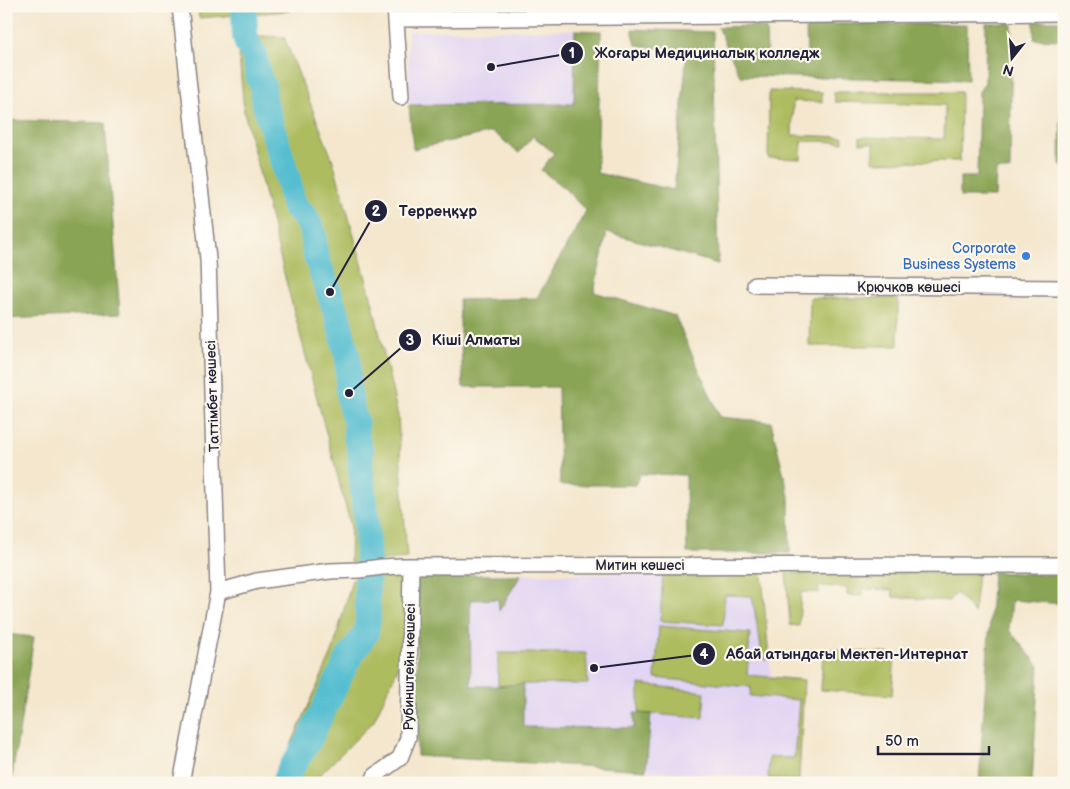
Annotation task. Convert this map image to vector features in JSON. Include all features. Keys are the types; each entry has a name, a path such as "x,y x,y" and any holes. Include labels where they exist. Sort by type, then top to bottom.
{"street":[{"name":"Таттімбет көшесі","path":"180,6 208,259 218,592 181,783"},
{"path":"401,98 395,13 1064,13"},
{"name":"Крючков көшесі","path":"755,285 1064,288"},
{"name":"Митин көшесі","path":"218,592 256,581 330,571 411,566 1064,565"},
{"name":"Рубинштейн көшесі","path":"373,783 375,776 400,758 408,738 411,566"}],"shaded area":[{"path":"575,30 574,104 409,105 408,31"},
{"path":"762,573 771,676 804,680 799,780 417,756 417,575"}],"green space":[{"path":"198,6 289,6 289,11 199,18"},
{"path":"693,6 844,6 844,8 693,10"},
{"path":"1034,21 1064,21 1064,168 1060,164 1062,40 1034,39"},
{"path":"986,23 1012,23 1010,170 996,170 995,197 960,197 960,177 977,177 979,92 985,82"},
{"path":"811,24 967,24 968,80 740,76 718,27 757,26 766,29 767,54 807,54 806,29"},
{"path":"632,29 713,32 718,264 607,232 594,292 675,316 720,417 771,422 789,496 790,553 687,553 686,475 640,474 635,485 560,485 558,387 463,387 459,300 537,298 586,211 565,189 541,170 554,153 533,136 519,153 493,132 413,149 409,105 574,104 575,30 601,31 597,173 674,190 687,52 636,45"},
{"path":"237,35 284,37 333,161 372,300 398,416 407,558 350,563 351,527 287,285 244,111"},
{"path":"769,91 822,92 822,102 793,101 792,135 843,137 843,142 802,141 801,159 768,158"},
{"path":"834,92 961,92 960,161 873,162 874,143 860,143 860,137 944,139 945,105 835,102"},
{"path":"6,120 105,123 120,314 6,319"},
{"path":"810,298 898,298 898,346 809,346"},
{"path":"978,572 974,613 956,593 949,601 893,597 892,590 863,589 863,596 847,595 847,588 819,586 819,593 801,592 799,626 790,625 786,573"},
{"path":"993,572 1064,575 1064,604 1012,600 1009,630 1039,666 1032,783 979,783"},
{"path":"762,573 769,660 763,659 752,596 725,595 723,625 660,621 663,574"},
{"path":"406,575 401,662 373,722 314,783 274,783 332,653 352,580"},
{"path":"417,575 521,575 499,611 498,599 470,600 471,686 523,684 523,727 634,728 634,713 651,714 646,770 417,756"},
{"path":"659,626 750,633 747,675 804,680 799,780 768,778 769,757 794,758 799,700 750,696 751,687 655,678"},
{"path":"6,634 34,637 11,783 6,783"},
{"path":"823,649 895,654 892,695 821,690"},
{"path":"498,653 586,653 588,684 498,686"},
{"path":"639,684 705,692 703,718 639,713"}],"waterway":[{"path":"244,6 245,36 254,54 259,78 263,85 264,101 288,179 294,206 306,218 313,233 315,253 338,318 348,359 348,388 356,422 356,437 361,452 360,462 366,516 368,559 368,618 366,633 348,659 308,742 288,773 284,783"}],"place":[{"name":"Жоғары Медициналық колледж","path":"491,67"},
{"name":"Corporate Business Systems","path":"1026,256"},
{"name":"Терреңқұр","path":"330,292"},
{"name":"Кіші Алматы","path":"349,393"},
{"name":"Абай атындағы Мектеп-Интернат","path":"594,668"}]}
